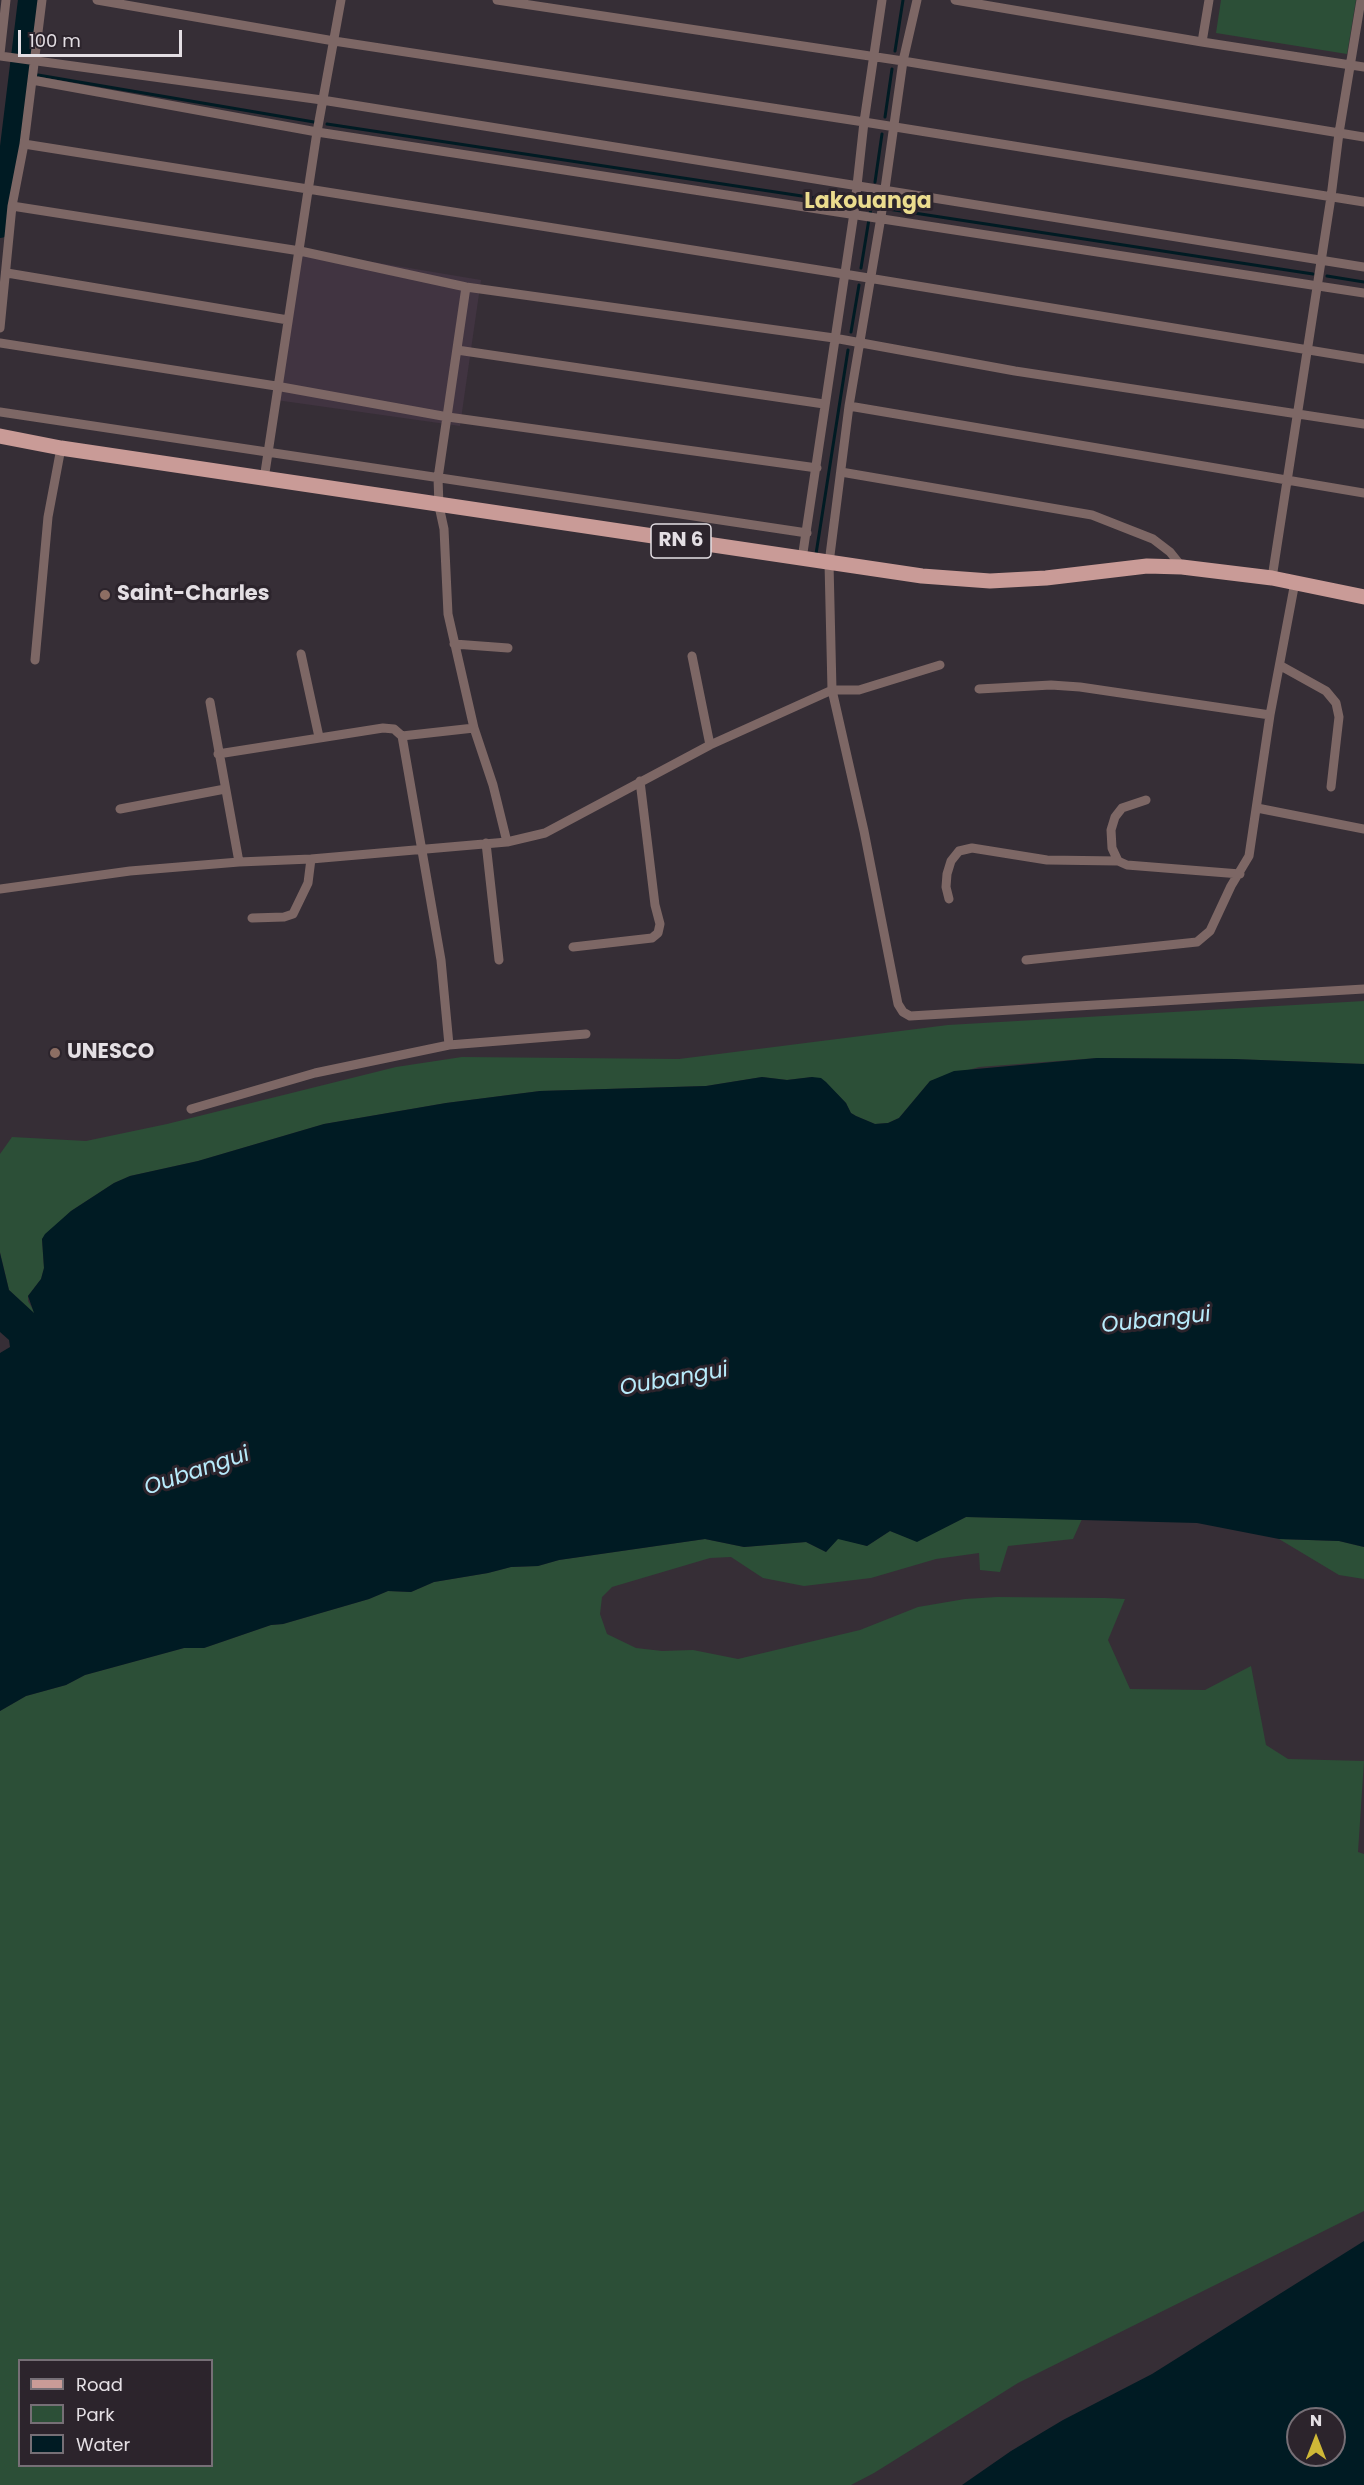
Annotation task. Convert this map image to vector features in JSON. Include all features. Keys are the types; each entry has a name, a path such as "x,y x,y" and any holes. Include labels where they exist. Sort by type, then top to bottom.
{"main road":[{"name":"RN 6","path":"0,436 61,448 439,506 922,576 990,581 1046,578 1147,566 1182,567 1272,578 1364,597"}],"street":[{"path":"6,0 0,55 322,100 1364,267"},
{"path":"0,328 12,206 24,144 42,0"},
{"path":"97,0 334,41 864,122 1364,202"},
{"path":"264,479 276,386 300,251 322,100 341,0"},
{"path":"500,0 873,57 1364,137"},
{"path":"802,559 854,213 864,122 882,0"},
{"path":"916,0 903,62 881,217 849,406 829,563 832,690 864,831 898,1004 903,1012 910,1016 1364,989"},
{"path":"955,0 1364,67"},
{"path":"1202,42 1209,0"},
{"path":"1272,578 1361,0"},
{"path":"32,80 317,132 1364,293"},
{"path":"24,144 844,273 1364,359"},
{"path":"12,206 300,251 466,287 834,338 1015,371 1364,424"},
{"path":"7,273 288,320"},
{"path":"466,287 438,478 439,506 444,529 448,614 454,644 474,728 493,785 507,842"},
{"path":"0,343 276,386 448,417 817,468"},
{"path":"457,350 824,405"},
{"path":"849,406 1287,482 1364,493"},
{"path":"0,412 807,533"},
{"path":"35,660 48,517 61,448"},
{"path":"841,472 1092,515 1153,539 1170,552 1182,567"},
{"path":"1026,960 1197,942 1210,932 1231,886 1249,856 1270,715 1296,582"},
{"path":"454,644 508,648"},
{"path":"301,654 319,737"},
{"path":"692,656 710,745"},
{"path":"0,889 130,871 238,862 311,859 422,847 507,842 545,833 564,825 640,781 710,745 832,690 859,690 940,665"},
{"path":"1281,666 1326,691 1336,703 1339,717 1331,787"},
{"path":"979,689 1051,685 1080,687 1270,715"},
{"path":"210,702 238,862"},
{"path":"218,754 383,728 394,729 402,736 441,960 449,1045"},
{"path":"402,736 474,728"},
{"path":"573,947 652,938 658,933 660,924 655,905 640,781"},
{"path":"120,809 225,789"},
{"path":"1118,861 1112,848 1111,830 1115,817 1122,808 1146,800"},
{"path":"1257,808 1364,829"},
{"path":"486,843 499,960"},
{"path":"949,899 946,887 951,861 959,851 972,848 1047,860 1118,861 1126,865 1240,874"},
{"path":"252,918 284,917 293,914 308,883 311,859"},
{"path":"191,1109 315,1072 449,1045 586,1034"}],"shaded area":[{"path":"301,250 481,280 460,426 276,400"}],"green space":[{"path":"1221,0 1356,0 1347,54 1216,33"},
{"path":"1364,1001 1364,1064 1234,1059 1097,1058 979,1067 930,1081 899,1118 888,1123 875,1124 851,1113 846,1103 837,1094 812,1077 787,1080 762,1077 706,1086 540,1091 446,1103 324,1124 198,1161 130,1176 114,1183 71,1211 42,1239 44,1268 41,1279 28,1296 28,1301 36,1315 9,1290 0,1252 0,1154 12,1137 86,1141 167,1124 396,1067 462,1057 679,1059 948,1025"},
{"path":"966,1517 1082,1519 1073,1539 1008,1546 1000,1572 980,1570 979,1553 936,1559 871,1578 804,1586 763,1578 731,1557 710,1558 612,1587 602,1597 600,1614 607,1634 636,1648 662,1651 693,1650 738,1659 860,1630 918,1607 965,1599 997,1597 1125,1599 1108,1640 1130,1689 1205,1690 1251,1666 1266,1745 1288,1759 1364,1761 1358,1852 1364,1854 1364,2211 1018,2383 851,2485 0,2485 0,1711 26,1696 66,1685 85,1675 184,1648 204,1648 271,1625 283,1624 369,1599 388,1591 411,1592 434,1582 511,1567 538,1566 559,1560 705,1539 744,1547 806,1542 826,1552 838,1538 867,1546 890,1531 917,1541"},
{"path":"1279,1539 1339,1541 1364,1547 1364,1579 1339,1575"}],"water":[{"name":"Oubangui","path":"1097,1058 1234,1059 1364,1064 1364,1547 1339,1541 1279,1539 1197,1523 966,1517 917,1542 890,1531 867,1546 838,1539 826,1552 806,1542 744,1547 705,1539 559,1560 538,1566 511,1567 434,1582 411,1592 388,1591 369,1599 283,1624 271,1625 204,1648 184,1648 85,1675 66,1685 26,1696 0,1711 0,1353 10,1347 9,1340 0,1332 0,1253 9,1290 34,1313 28,1296 41,1279 44,1268 42,1239 45,1234 71,1211 114,1183 130,1176 198,1161 324,1124 446,1103 540,1091 706,1086 762,1077 787,1080 812,1077 821,1078 826,1082 846,1103 851,1113 875,1124 888,1123 899,1118 930,1081 954,1071"},
{"path":"1364,2241 1364,2485 962,2485 1011,2451 1063,2420 1152,2374"}],"waterway":[{"path":"0,228 28,0"},
{"path":"895,51 903,0"},
{"path":"885,117 892,69"},
{"path":"38,75 314,122"},
{"path":"327,124 848,203"},
{"path":"875,182 882,134"},
{"path":"870,214 873,195"},
{"path":"863,206 877,208"},
{"path":"888,209 1313,274"},
{"path":"861,268 869,219"},
{"path":"1327,276 1364,282"},
{"path":"851,332 859,285"},
{"path":"816,554 848,350"}],"place":[{"name":"Saint-Charles","path":"105,595"},
{"name":"UNESCO","path":"55,1053"}],"district":[{"name":"Lakouanga","path":"868,202"}]}
